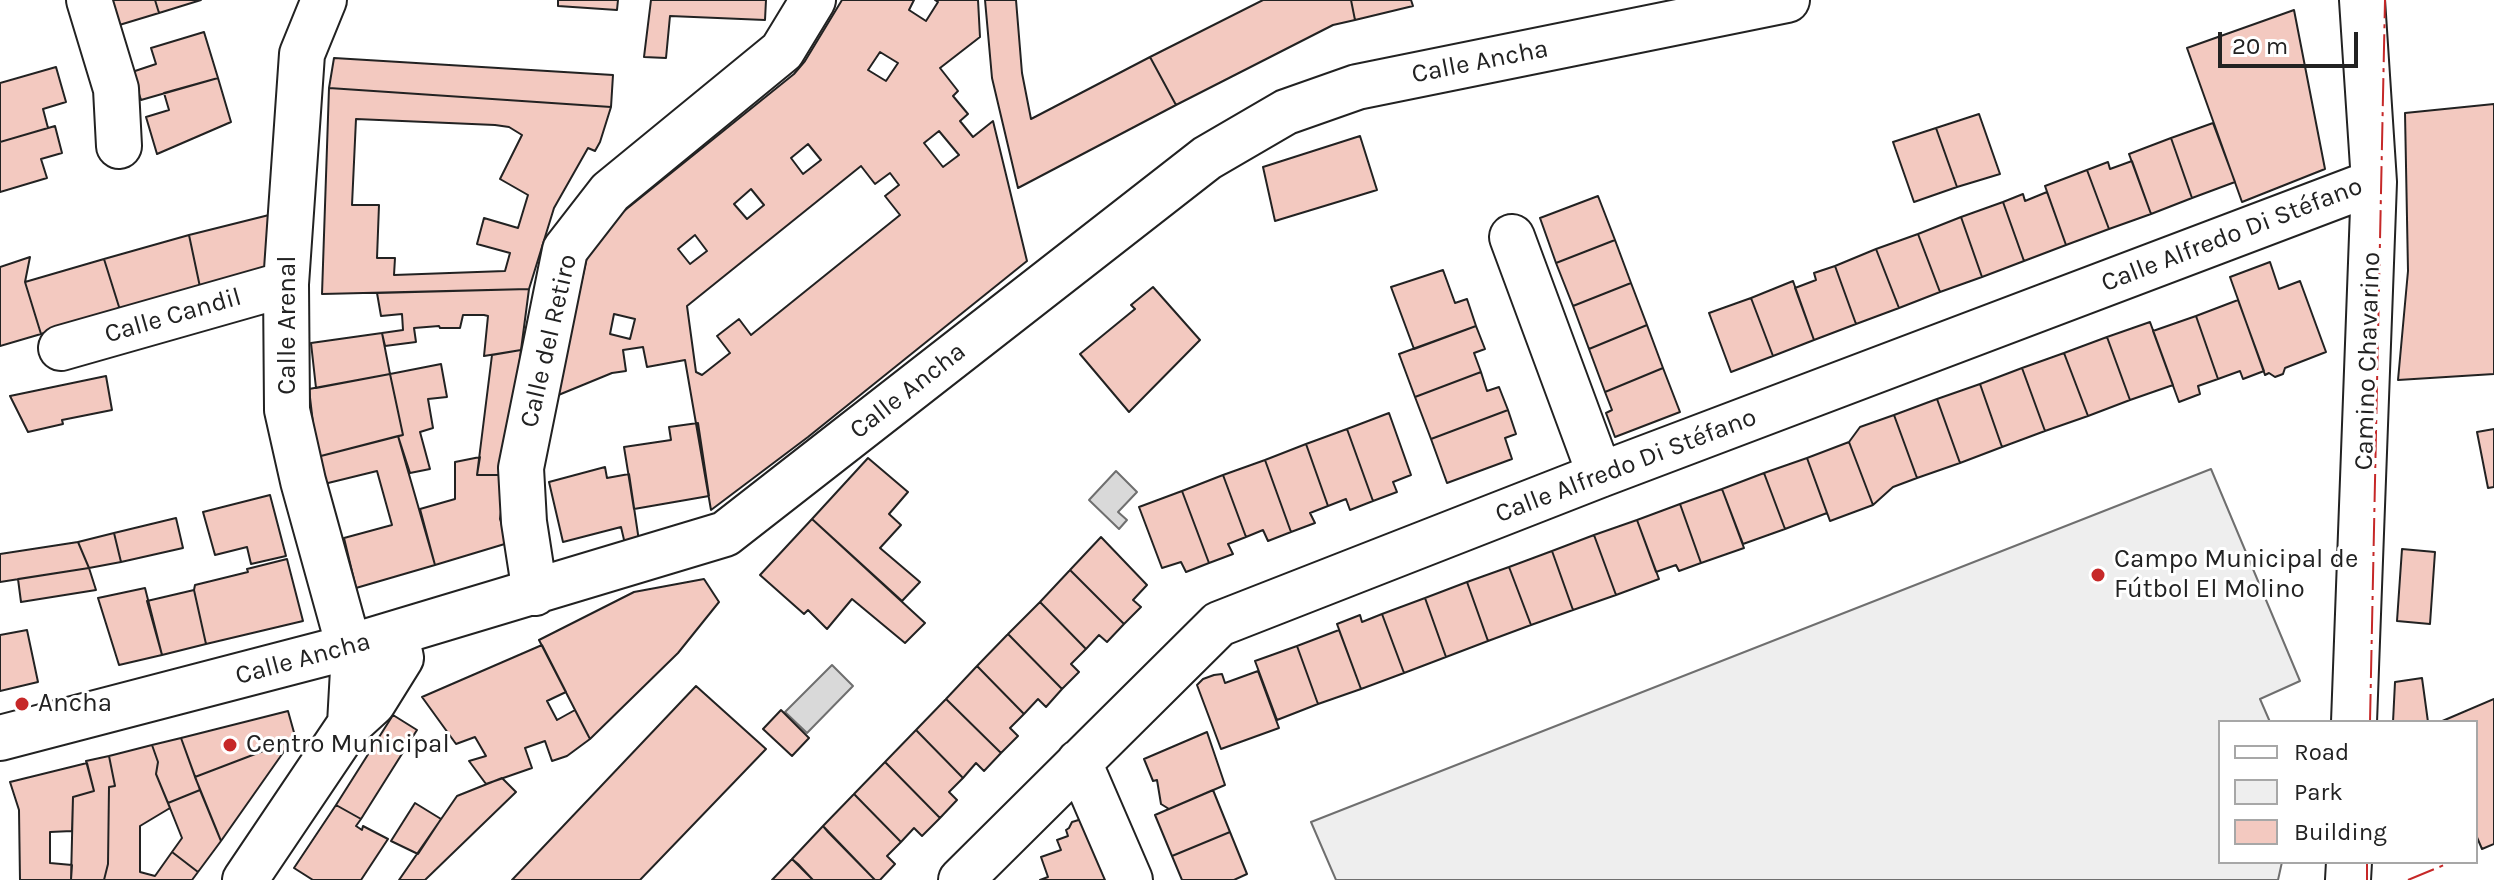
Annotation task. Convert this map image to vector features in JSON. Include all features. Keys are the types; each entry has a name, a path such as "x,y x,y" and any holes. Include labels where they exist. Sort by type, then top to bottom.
{"street":[{"path":"89,0 116,89 119,146"},
{"name":"Calle Arenal","path":"324,0 302,54 286,284 287,410 303,481 349,647 353,670 350,724"},
{"name":"Calle del Retiro","path":"535,593 524,522 521,468 565,250 610,192 782,51 813,0"},
{"name":"Calle Ancha","path":"0,738 396,634 725,534 1207,158 1286,112 1357,87 1787,0"},
{"name":"Camino Chavarino","path":"2354,720 2374,182 2362,0"},
{"name":"Calle Alfredo Di Stéfano","path":"961,880 1219,624 1600,475 2374,182"},
{"path":"1512,237 1600,475"},
{"name":"Calle Candil","path":"61,348 286,284"},
{"path":"256,876 350,724 373,703 401,658 396,634"},
{"path":"1079,762 1130,880"}],"green space":[{"name":"Campo Municipal de Fútbol El Molino","path":"2211,469 2300,681 2260,699 2269,720 2218,720 2218,864 2282,864 2278,880 1336,880 1311,822"}],"shaded area":[{"path":"1116,471 1137,492 1118,512 1127,520 1119,529 1089,500"},
{"path":"832,665 853,686 807,733 785,712"}],"building":[{"path":"108,0 155,0 159,13 116,26"},
{"path":"155,0 201,0 159,13"},
{"path":"558,0 618,0 617,10 558,6"},
{"path":"651,0 766,0 765,20 670,16 666,58 644,57"},
{"path":"842,0 914,0 909,10 926,21 938,2 935,0 978,0 980,37 940,68 958,91 953,96 968,114 960,121 973,137 993,121 1027,261 808,437 711,510 685,360 647,367 643,347 623,350 626,371 612,373 556,396 587,257 619,215 794,74","holes":["880,52 898,63 886,81 868,70","939,131 959,155 943,167 924,143","808,144 821,160 803,174 791,158","861,166 875,184 890,173 899,185 885,196 900,215 751,335 739,319 717,336 730,353 702,375 696,372 687,306","751,189 764,205 747,219 734,204","695,235 707,251 690,264 678,249","614,314 635,319 630,339 610,334"]},
{"path":"985,0 1016,0 1022,73 1031,119 1150,57 1176,105 1018,188 992,78"},
{"path":"1263,0 1351,0 1355,20 1333,25 1176,105 1150,57"},
{"path":"1351,0 1411,0 1413,6 1355,20"},
{"path":"2294,10 2325,169 2242,202 2187,48"},
{"path":"204,32 218,78 141,100 132,72 156,64 151,48"},
{"path":"334,58 613,75 611,107 329,88"},
{"path":"56,67 66,102 43,109 48,128 0,142 0,83"},
{"path":"218,78 231,122 157,154 146,117 169,110 164,93"},
{"path":"329,88 611,107 595,151 588,148 554,208 529,289 322,294","holes":["356,119 509,127 522,135 500,179 528,195 518,228 484,218 477,244 510,253 505,271 394,275 395,258 377,258 379,205 352,205"]},
{"path":"2494,104 2494,374 2398,380 2408,271 2405,113"},
{"path":"1979,114 2000,174 1957,187 1936,128"},
{"path":"2213,123 2235,182 2192,198 2171,138"},
{"path":"55,126 62,153 41,159 47,178 0,192 0,142"},
{"path":"1936,128 1957,187 1914,202 1893,142"},
{"path":"1360,136 1377,190 1275,221 1263,167"},
{"path":"2171,138 2192,198 2151,214 2129,154"},
{"path":"2132,161 2151,214 2109,229 2087,170 2108,162 2110,169"},
{"path":"2087,170 2109,229 2066,245 2045,186"},
{"path":"2047,192 2066,245 2024,261 2003,202 2023,194 2025,201"},
{"path":"1598,196 1615,240 1556,263 1540,218"},
{"path":"2003,202 2024,261 1982,277 1961,217"},
{"path":"289,210 287,266 200,287 189,235"},
{"path":"1961,217 1982,277 1940,292 1918,234"},
{"path":"1918,234 1940,292 1899,308 1876,249"},
{"path":"189,235 200,287 120,310 104,259"},
{"path":"1615,240 1631,283 1573,306 1556,263"},
{"path":"1876,249 1899,308 1856,324 1835,266"},
{"path":"30,257 25,282 41,334 0,346 0,267"},
{"path":"104,259 120,310 41,334 25,282"},
{"path":"2270,262 2279,289 2300,281 2326,352 2285,368 2283,374 2275,377 2269,373 2265,375 2230,277"},
{"path":"1835,266 1856,324 1814,340 1795,288 1816,280 1814,273"},
{"path":"1443,270 1455,303 1467,299 1476,326 1414,349 1391,287"},
{"path":"1793,281 1814,340 1773,356 1751,298"},
{"path":"1631,283 1647,325 1589,349 1573,306"},
{"path":"1153,287 1200,340 1129,412 1080,354 1135,309 1131,305"},
{"path":"529,289 521,350 484,356 488,316 484,315 463,315 460,328 414,328 416,342 385,346 382,333 403,330 402,314 381,316 377,293"},
{"path":"1751,298 1773,356 1731,372 1709,313"},
{"path":"2238,300 2264,371 2243,379 2240,371 2218,379 2196,316"},
{"path":"2196,316 2218,379 2198,386 2200,394 2179,402 2153,331"},
{"path":"2150,322 2173,385 2130,400 2107,337"},
{"path":"1647,325 1663,368 1605,392 1589,349"},
{"path":"1476,326 1485,349 1474,353 1481,372 1415,397 1399,354"},
{"path":"382,333 390,374 316,388 311,343"},
{"path":"2107,337 2130,400 2088,416 2064,353"},
{"path":"521,350 506,475 477,475 492,355"},
{"path":"2064,353 2088,416 2045,431 2022,368"},
{"path":"441,364 447,397 428,399 433,428 420,432 430,469 410,473 398,436 403,435 390,374"},
{"path":"1663,368 1680,412 1615,437 1606,413 1612,410 1605,392"},
{"path":"2022,368 2045,431 2002,447 1980,384"},
{"path":"1481,372 1487,391 1499,387 1508,410 1431,439 1415,397"},
{"path":"390,374 403,435 317,457 309,389"},
{"path":"106,376 112,410 62,420 63,424 28,432 10,396"},
{"path":"1980,384 2002,447 1960,463 1937,399"},
{"path":"1937,399 1960,463 1917,478 1894,415"},
{"path":"1508,410 1516,434 1505,438 1512,459 1447,483 1431,439"},
{"path":"1389,413 1411,475 1393,482 1397,492 1373,501 1347,429"},
{"path":"1894,415 1917,478 1893,487 1873,505 1849,442 1860,427"},
{"path":"698,423 709,496 634,509 624,447 671,440 669,427"},
{"path":"1347,429 1373,501 1350,510 1346,499 1328,506 1306,444"},
{"path":"2494,429 2494,487 2488,488 2477,432"},
{"path":"398,436 435,565 356,588 344,538 392,525 377,471 324,484 317,457"},
{"path":"1849,442 1873,505 1830,521 1807,458"},
{"path":"1306,444 1328,506 1310,513 1315,523 1291,532 1265,460"},
{"path":"480,457 477,475 506,475 500,519 508,543 435,565 420,509 455,499 455,462"},
{"path":"868,458 908,492 889,514 901,525 880,548 920,582 902,601 812,519"},
{"path":"1807,458 1827,513 1785,529 1764,473"},
{"path":"1265,460 1291,532 1268,541 1263,530 1246,537 1223,475"},
{"path":"605,467 607,478 629,474 639,541 625,544 621,527 563,542 549,482"},
{"path":"1764,473 1785,529 1743,544 1722,489"},
{"path":"1223,475 1246,537 1228,544 1233,554 1209,563 1182,491"},
{"path":"1722,489 1744,548 1701,563 1680,504"},
{"path":"1182,491 1209,563 1186,572 1181,562 1162,568 1139,507"},
{"path":"270,495 286,556 251,564 247,547 215,555 203,512"},
{"path":"1680,504 1701,563 1679,571 1676,565 1656,572 1637,520"},
{"path":"176,518 183,548 121,562 114,533"},
{"path":"812,519 925,623 905,643 852,599 827,629 808,610 804,614 760,575"},
{"path":"1637,520 1659,579 1616,595 1594,535"},
{"path":"114,533 121,562 89,568 78,542"},
{"path":"1594,535 1616,595 1573,610 1552,551"},
{"path":"1101,537 1147,585 1133,600 1141,607 1124,624 1070,570"},
{"path":"78,542 89,568 0,582 0,554"},
{"path":"2402,549 2435,552 2430,624 2397,621"},
{"path":"1552,551 1573,610 1531,625 1509,567"},
{"path":"287,559 303,621 206,644 195,585"},
{"path":"1509,567 1531,625 1488,641 1467,582"},
{"path":"89,568 96,590 21,602 18,579"},
{"path":"1070,570 1124,624 1107,642 1099,635 1086,649 1040,602"},
{"path":"704,579 719,602 678,653 590,739 539,640 634,592"},
{"path":"1467,582 1488,641 1446,657 1425,598"},
{"path":"145,588 162,655 119,665 98,598"},
{"path":"194,590 206,644 162,655 147,601"},
{"path":"1425,598 1446,657 1404,673 1382,614"},
{"path":"1040,602 1086,649 1071,664 1079,672 1062,689 1008,634"},
{"path":"1382,614 1404,673 1361,689 1337,624 1360,615 1362,622"},
{"path":"27,630 38,682 0,691 0,635"},
{"path":"1339,630 1361,689 1318,704 1297,646"},
{"path":"1008,634 1062,689 1046,707 1038,699 1024,714 977,666"},
{"path":"542,645 566,692 547,701 557,720 575,710 590,739 567,756 552,761 545,741 525,748 532,768 486,784 469,761 486,756 475,737 456,744 422,697"},
{"path":"1297,646 1318,704 1277,720 1255,661"},
{"path":"977,666 1024,714 1010,728 1018,736 1001,753 946,699"},
{"path":"1258,671 1279,728 1221,749 1197,685 1214,675 1222,674 1225,683"},
{"path":"2422,678 2428,720 2393,720 2395,682"},
{"path":"696,686 766,749 640,880 512,880"},
{"path":"946,699 1001,753 984,771 976,763 963,778 916,730"},
{"path":"2494,699 2494,844 2482,849 2478,840 2478,720 2445,720"},
{"path":"781,710 809,738 792,756 763,729"},
{"name":"Centro Municipal","path":"288,711 295,736 292,740 195,777 181,738"},
{"path":"393,715 417,730 361,819 336,805"},
{"path":"916,730 963,778 949,792 957,800 940,818 885,762"},
{"path":"1207,732 1225,785 1169,809 1161,804 1157,780 1153,781 1144,759"},
{"path":"181,738 200,790 168,803 156,774 158,762 152,745"},
{"path":"292,740 221,841 195,777"},
{"path":"152,745 158,762 156,774 170,808 140,826 140,872 155,876 172,852 198,872 192,880 104,880 108,864 109,787 115,786 109,756"},
{"path":"109,756 115,786 109,787 108,864 104,880 71,880 73,797 94,791 86,761"},
{"path":"885,762 940,818 922,836 914,828 901,842 854,794"},
{"path":"87,763 94,791 73,797 72,831 50,832 50,863 72,865 71,880 20,880 19,810 10,782"},
{"path":"502,778 516,792 425,880 399,880 457,796"},
{"path":"200,790 221,841 198,872 172,852 182,838 168,803"},
{"path":"1213,790 1230,832 1172,856 1155,815"},
{"path":"854,794 901,842 887,856 895,864 880,880 875,880 823,826"},
{"path":"415,803 441,819 418,854 391,841"},
{"path":"336,805 361,819 356,826 362,830 363,826 388,839 361,880 313,880 294,868"},
{"path":"1082,819 1115,880 1040,880 1048,877 1041,857 1061,850 1057,840 1068,836 1066,830 1072,822"},
{"path":"823,826 875,880 813,880 792,859"},
{"path":"1230,832 1247,874 1234,880 1182,880 1172,856"},
{"path":"792,859 798,864 813,880 772,880"}],"power":[{"path":"2370,720 2385,0"},
{"path":"2367,864 2367,880"},
{"path":"2408,880 2447,864"}],"place":[{"name":"Campo Municipal de Fútbol El Molino","path":"2098,575"},
{"name":"Ancha","path":"22,704"},
{"name":"Centro Municipal","path":"230,745"}]}
